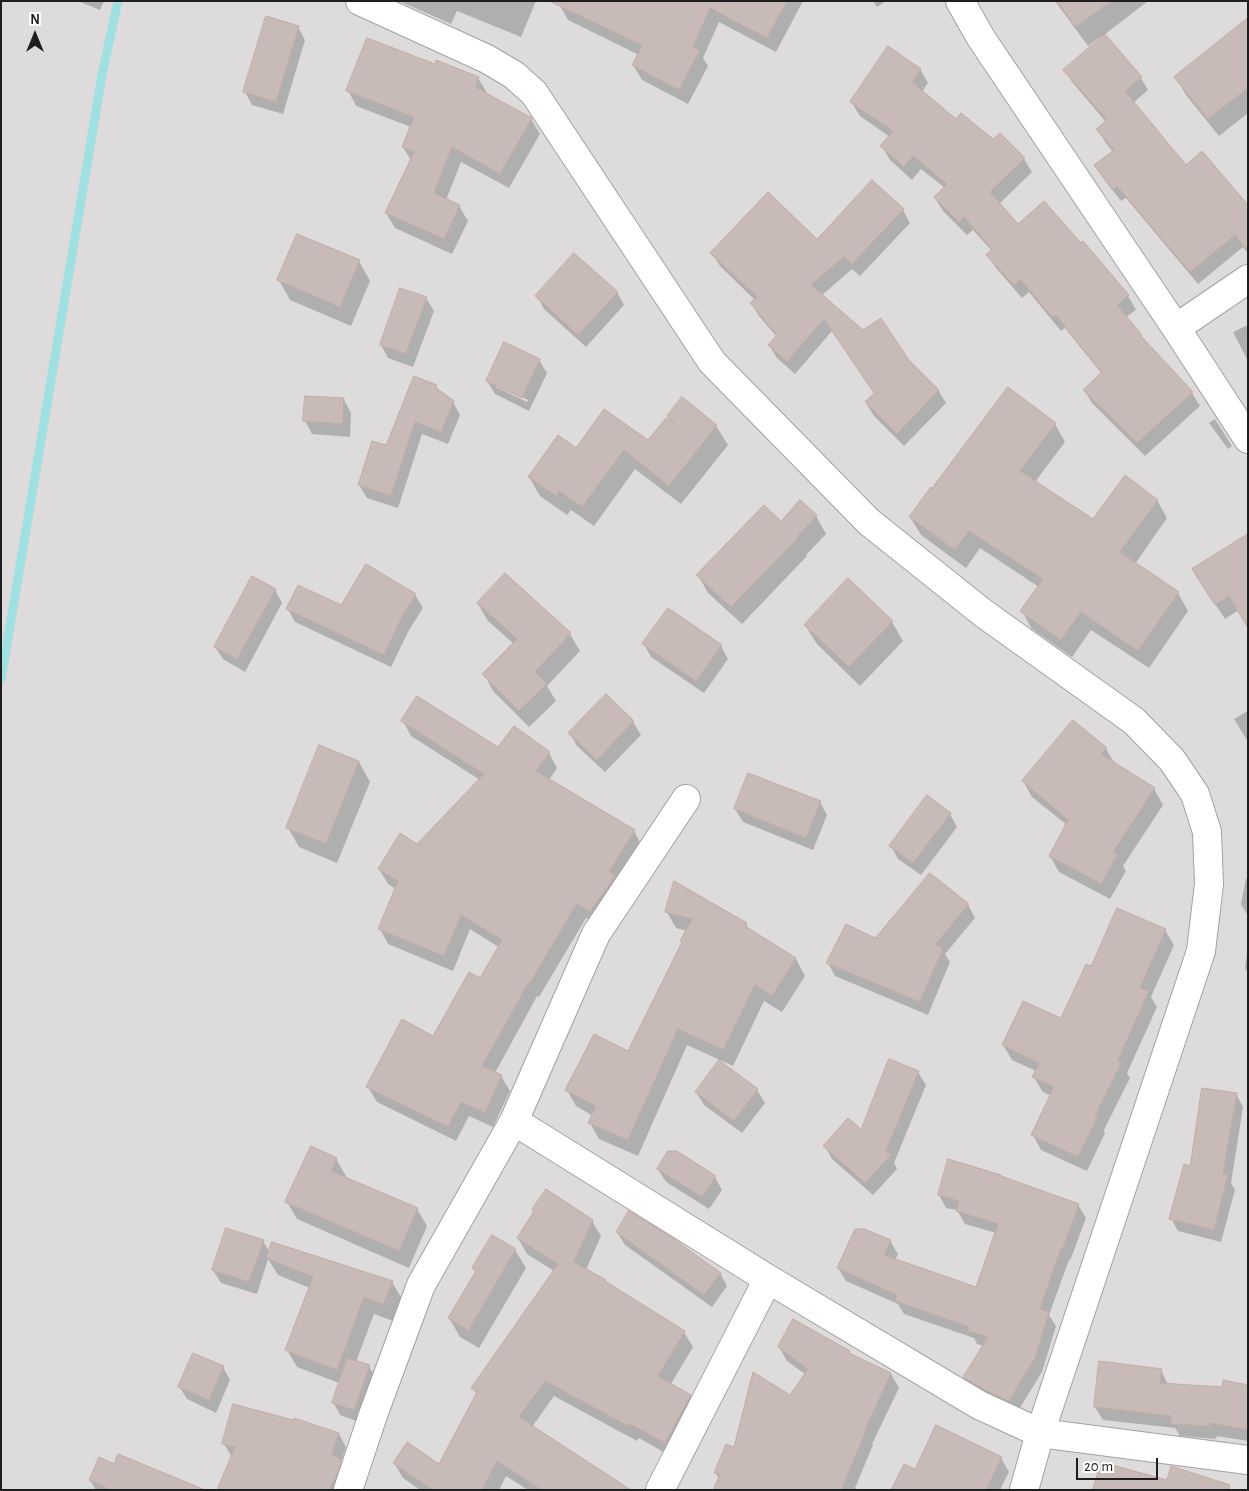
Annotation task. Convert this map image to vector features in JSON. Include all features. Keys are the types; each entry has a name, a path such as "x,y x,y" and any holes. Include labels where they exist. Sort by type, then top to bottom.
{"street":[{"path":"360,1 488,60 514,76 534,93 712,362 869,522 983,613 1134,721 1172,760 1194,794 1207,832 1209,884 1201,951 1040,1433 1024,1490"},
{"path":"960,1 981,38 1176,328 1248,439"},
{"path":"1176,328 1248,279"},
{"path":"348,1490 373,1414 421,1285 514,1120 596,934 686,800"},
{"path":"514,1120 768,1279 979,1405 1040,1433 1248,1460"},
{"path":"660,1490 768,1279"}],"shaded area":[{"path":"1,1 1248,1 1248,1490 1,1490"}],"building":[{"path":"550,1 787,1 767,38 710,8 693,47 700,50 679,90 632,65 642,46"},
{"path":"1057,1 1111,1 1076,27"},
{"path":"266,16 299,26 276,102 243,92"},
{"path":"1248,18 1248,88 1208,119 1174,77"},
{"path":"1105,34 1142,77 1125,91 1186,165 1202,151 1248,205 1248,251 1235,235 1190,272 1117,186 1113,190 1094,165 1114,150 1096,129 1107,120 1063,70"},
{"path":"367,38 435,64 436,60 479,77 475,87 532,118 500,174 452,147 434,193 460,205 444,239 385,213 414,152 402,147 414,117 346,91"},
{"path":"888,46 921,69 912,82 956,119 961,113 993,139 1000,133 1025,158 990,192 1018,224 1044,201 1081,243 1083,241 1129,295 1117,305 1141,336 1193,392 1137,443 1083,390 1102,372 1056,315 1053,318 1020,279 1014,285 986,255 992,249 964,217 959,222 934,197 947,184 913,156 904,167 880,146 893,131 850,102"},
{"path":"872,180 904,209 852,264 844,257 811,285 863,330 881,318 909,360 939,390 897,434 865,402 874,393 824,319 787,362 768,345 777,335 750,303 757,297 710,253 768,192 817,239"},
{"path":"297,234 360,260 340,307 277,280"},
{"path":"574,253 618,292 578,335 535,296"},
{"path":"400,288 427,297 406,354 380,345"},
{"path":"504,342 540,359 522,398 486,381"},
{"path":"414,376 437,385 435,387 454,401 441,432 415,422 391,496 358,485 372,441 386,445"},
{"path":"1008,387 1056,423 1020,471 1093,519 1125,475 1158,500 1120,552 1179,592 1138,651 1081,612 1061,640 1020,611 1043,579 969,531 955,550 909,517"},
{"path":"305,396 344,398 343,424 303,421"},
{"path":"682,397 717,425 669,486 624,450 582,507 559,491 556,496 528,477 558,435 576,448 604,409 648,440 666,418 675,423 667,416"},
{"path":"800,500 817,515 798,538 731,607 696,575 764,505 781,521"},
{"path":"1248,534 1248,628 1229,596 1215,605 1192,569"},
{"path":"366,564 416,594 402,617 384,655 286,609 298,585 341,605"},
{"path":"505,573 571,633 535,672 547,684 519,711 482,674 517,639 477,603"},
{"path":"252,576 276,589 237,659 214,647"},
{"path":"848,578 893,621 849,667 804,625"},
{"path":"668,608 722,645 696,681 642,644"},
{"path":"606,694 634,721 597,760 568,733"},
{"path":"417,696 498,747 514,726 550,752 536,771 635,830 609,872 615,876 590,912 577,903 529,982 482,1066 502,1075 485,1113 461,1102 448,1127 366,1087 402,1019 433,1036 469,972 480,978 502,940 461,915 444,956 378,929 398,881 378,869 400,833 417,844 484,774 401,721"},
{"path":"1073,720 1107,748 1101,754 1155,788 1113,852 1118,854 1101,884 1049,856 1068,820 1022,781"},
{"path":"319,745 359,761 326,844 286,828"},
{"path":"748,773 821,801 806,838 734,809"},
{"path":"927,795 951,813 913,863 889,846"},
{"path":"930,873 969,904 935,945 943,948 920,1002 826,963 846,924 875,938"},
{"path":"674,881 747,923 745,926 796,958 772,996 755,985 723,1050 678,1029 628,1140 588,1123 596,1106 565,1090 594,1034 628,1051 692,919 665,912"},
{"path":"1117,908 1166,929 1140,988 1149,991 1118,1060 1122,1062 1095,1116 1098,1117 1078,1157 1031,1135 1054,1087 1032,1077 1039,1063 1002,1045 1023,1001 1061,1018 1086,964 1091,966"},
{"path":"889,1059 919,1071 886,1151 891,1155 865,1183 823,1146 848,1118 861,1129"},
{"path":"719,1060 758,1089 734,1121 695,1092"},
{"path":"1202,1088 1237,1093 1223,1174 1228,1175 1214,1230 1169,1219 1184,1164 1190,1166"},
{"path":"311,1146 337,1158 331,1171 418,1208 399,1251 285,1202"},
{"path":"668,1151 677,1151 716,1176 702,1197 657,1169"},
{"path":"948,1159 1001,1175 1079,1204 1063,1248 1061,1248 1040,1309 1049,1312 1035,1358 1009,1401 986,1391 963,1377 988,1337 968,1331 969,1327 895,1301 897,1295 837,1268 855,1229 864,1229 891,1240 884,1255 976,1287 998,1224 956,1211 959,1201 938,1195"},
{"path":"546,1189 593,1220 574,1262 606,1280 685,1331 658,1376 691,1395 665,1443 630,1424 628,1426 545,1381 519,1417 631,1490 542,1490 497,1461 482,1490 433,1490 393,1463 407,1442 439,1464 477,1392 471,1388 558,1264 517,1238"},
{"path":"629,1211 668,1235 721,1273 704,1295 616,1232"},
{"path":"226,1228 264,1240 249,1282 212,1270"},
{"path":"492,1235 516,1249 468,1331 448,1318 476,1271 472,1268"},
{"path":"272,1242 393,1281 383,1305 364,1297 337,1370 285,1350 313,1277 266,1258"},
{"path":"793,1319 850,1351 849,1353 891,1373 865,1430 841,1490 713,1490 720,1475 714,1473 726,1444 734,1447 753,1372 790,1395 808,1369 778,1347"},
{"path":"193,1353 224,1366 209,1400 178,1387"},
{"path":"347,1358 370,1365 354,1410 332,1403"},
{"path":"1099,1361 1162,1369 1160,1383 1222,1387 1223,1380 1248,1385 1248,1430 1210,1423 1210,1426 1171,1424 1171,1416 1094,1407"},
{"path":"233,1404 293,1420 294,1418 339,1433 332,1455 342,1460 335,1480 329,1490 217,1490 235,1447 222,1444"},
{"path":"936,1425 1002,1457 986,1490 891,1490 904,1464 915,1469"},
{"path":"118,1454 203,1490 111,1490 89,1480 99,1457 114,1464"},
{"path":"1101,1462 1167,1480 1171,1466 1230,1485 1229,1490 1093,1490"}],"waterway":[{"path":"1,679 102,75 118,1"}]}
